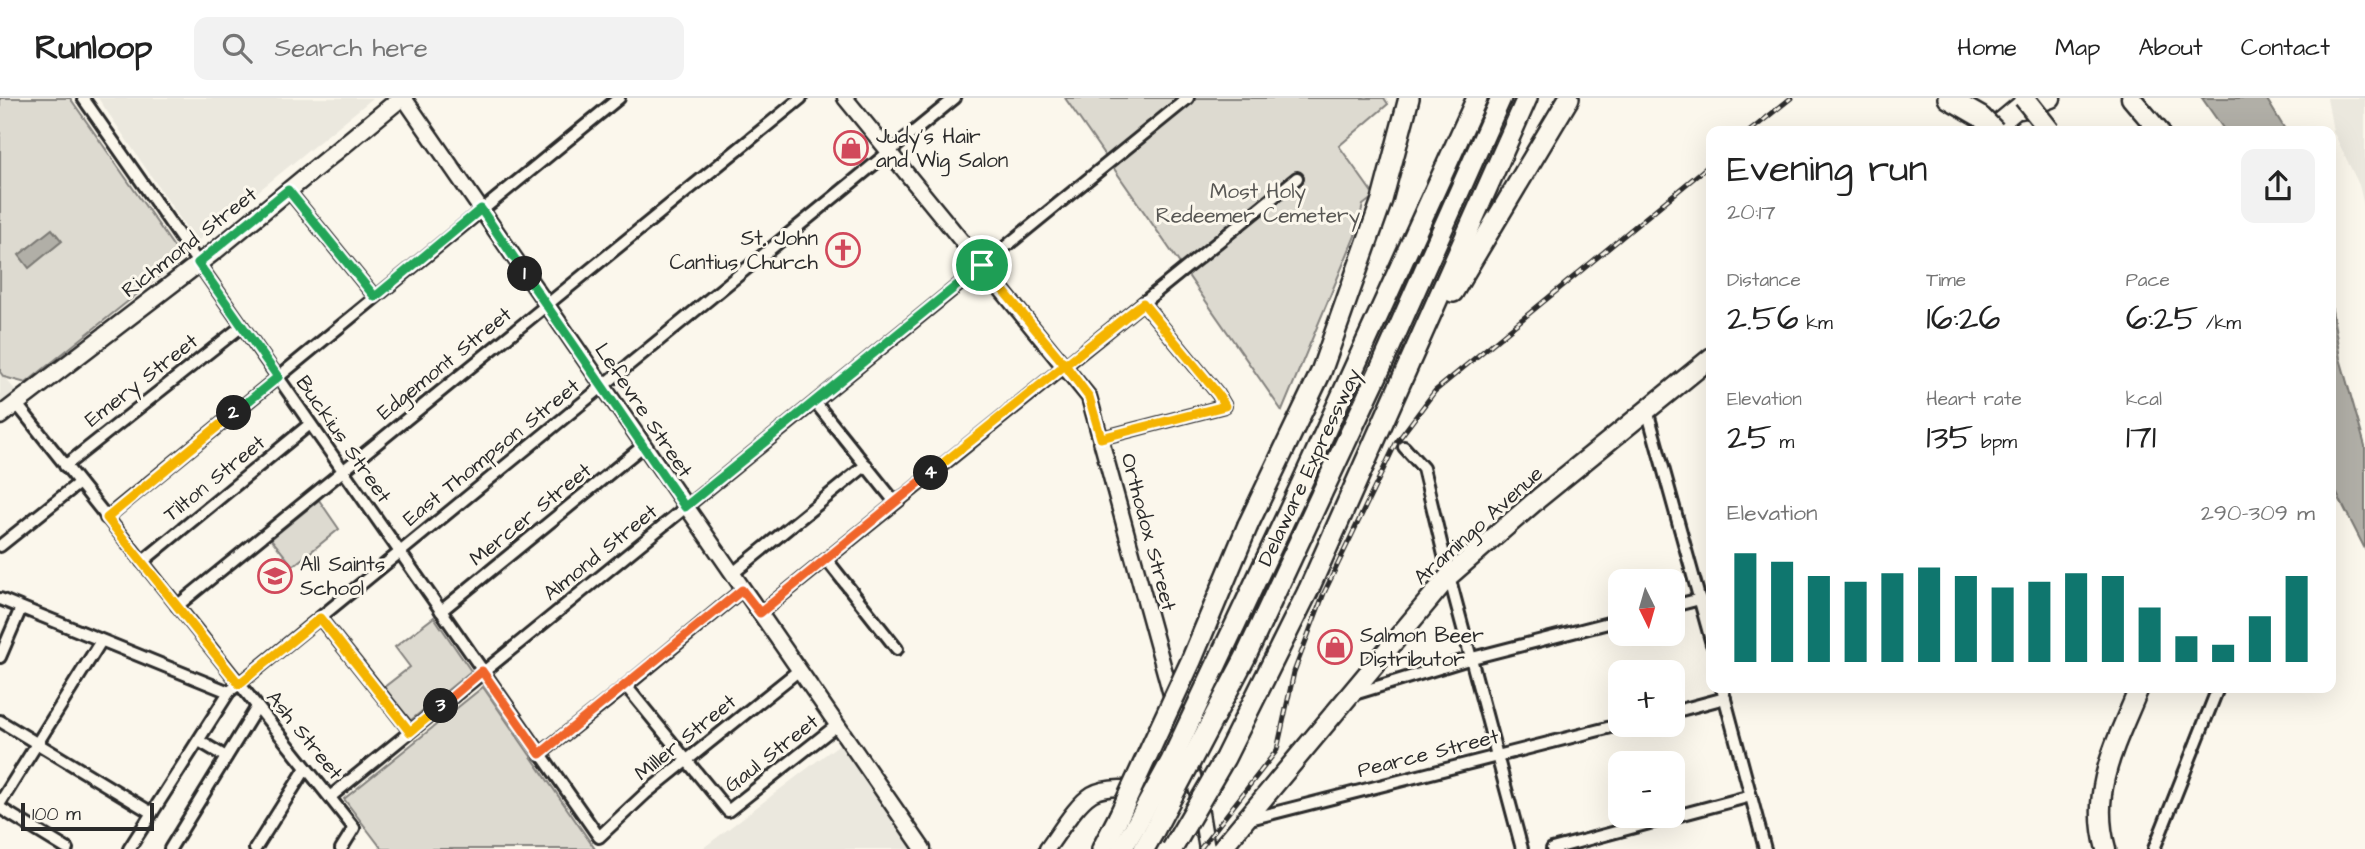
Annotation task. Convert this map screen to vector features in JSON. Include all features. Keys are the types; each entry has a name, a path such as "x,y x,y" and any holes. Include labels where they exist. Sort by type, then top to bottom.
{"highway":[{"path":"1102,849 1138,831 1191,661 1248,525 1321,372 1382,200 1409,98"},
{"name":"Delaware Expressway","path":"1138,831 1300,487 1477,98"},
{"name":"Delaware Expressway","path":"1122,849 1138,831 1245,658 1383,363 1501,98"},
{"path":"1187,849 1219,793 1251,728 1308,591 1527,98"},
{"path":"1383,423 1460,279 1569,98"},
{"path":"1525,173 1580,98"},
{"path":"1948,98 1985,124"},
{"path":"1962,98 1985,124"},
{"path":"2019,105 2044,126"},
{"path":"1172,849 1225,758 1308,591"}],"main road":[{"name":"Richmond Street","path":"0,416 198,263 402,98"},
{"path":"1985,124 2030,98"},
{"path":"2019,105 2051,98"},
{"path":"2133,102 2155,126"},
{"name":"Aramingo Avenue","path":"1221,849 1346,696 1449,576 1706,362"},
{"path":"2106,849 2100,815 2101,786 2137,693"}],"street":[{"name":"Buckius Street","path":"83,98 599,837"},
{"name":"Lefevre Street","path":"402,98 923,849"},
{"path":"107,518 619,98"},
{"name":"Edgemont Street","path":"177,606 801,98"},
{"name":"Orthodox Street","path":"845,98 1089,397 1198,795 1207,849"},
{"name":"East Thompson Street","path":"129,849 229,692 955,98"},
{"name":"Almond Street","path":"330,797 1188,98"},
{"path":"760,613 1297,178"},
{"path":"288,190 375,297"},
{"path":"1101,438 1225,406 1143,303"},
{"name":"Emery Street","path":"65,466 242,326"},
{"path":"815,402 895,502"},
{"name":"Ash Street","path":"16,403 354,828 341,849"},
{"path":"1647,410 1706,622"},
{"name":"Tilton Street","path":"142,562 310,424"},
{"name":"Mercer Street","path":"441,611 643,446"},
{"path":"1404,447 1423,468 1522,849"},
{"path":"732,574 866,465"},
{"path":"0,546 79,483"},
{"path":"827,560 897,649"},
{"path":"540,754 742,590"},
{"path":"0,599 229,692"},
{"path":"1685,603 1700,599"},
{"path":"0,657 21,608"},
{"path":"320,618 410,732"},
{"path":"1346,696 1472,658 1608,623"},
{"path":"67,849 0,806 101,641"},
{"name":"Miller Street","path":"599,837 687,760 798,671"},
{"path":"626,686 687,760"},
{"path":"1685,708 1724,693 1765,849"},
{"path":"2154,849 2216,693"},
{"path":"170,849 257,706"},
{"path":"0,721 152,813"},
{"name":"Gaul Street","path":"687,760 728,811 837,725"},
{"name":"Pearce Street","path":"1244,821 1608,728"},
{"path":"199,741 226,757"},
{"path":"255,849 306,768"},
{"path":"1047,849 1085,800 1094,793 1107,789 1161,790 1189,791 1198,795"},
{"path":"1552,849 1751,796"}],"shaded area":[{"path":"98,98 373,98 196,242"},
{"path":"2202,98 2266,98 2283,126 2222,126"},
{"path":"2327,98 2365,98 2365,209 2359,185 2336,137 2336,126 2332,126"},
{"path":"52,229 62,241 29,268 19,255"},
{"path":"2336,334 2340,358 2365,446 2365,549 2336,492"},
{"path":"0,372 16,391 0,403"},
{"path":"841,743 913,849 702,849 817,761"}],"green space":[{"path":"0,98 70,98 176,250 172,266 26,383 4,377 0,372"},
{"name":"Most Holy Redeemer Cemetery","path":"1065,98 1384,98 1388,104 1339,146 1373,194 1363,205 1355,236 1282,411"},
{"path":"319,500 339,529 293,566 271,539"},
{"path":"434,617 471,671 410,721 383,688 410,667 395,647"},
{"path":"483,687 595,849 382,849 344,799"}],"railway":[{"path":"1756,126 1791,98"},
{"path":"1200,849 1277,750 1294,672 1324,593 1396,443 1435,391 1706,168"}],"place":[{"name":"Judy's Hair and Wig Salon","path":"851,148"},
{"name":"St. John Cantius Church","path":"843,250"},
{"name":"All Saints School","path":"275,576"},
{"name":"Salmon Beer Distributor","path":"1335,647"}],"route":[{"path":"982,265 685,507 481,209 375,297 288,190 198,263 278,377 107,518 239,684 320,618 410,732 482,671 540,754 742,590 760,613 1065,365 1089,397 1101,438 1225,406 1143,303 1065,365 982,265"}]}
